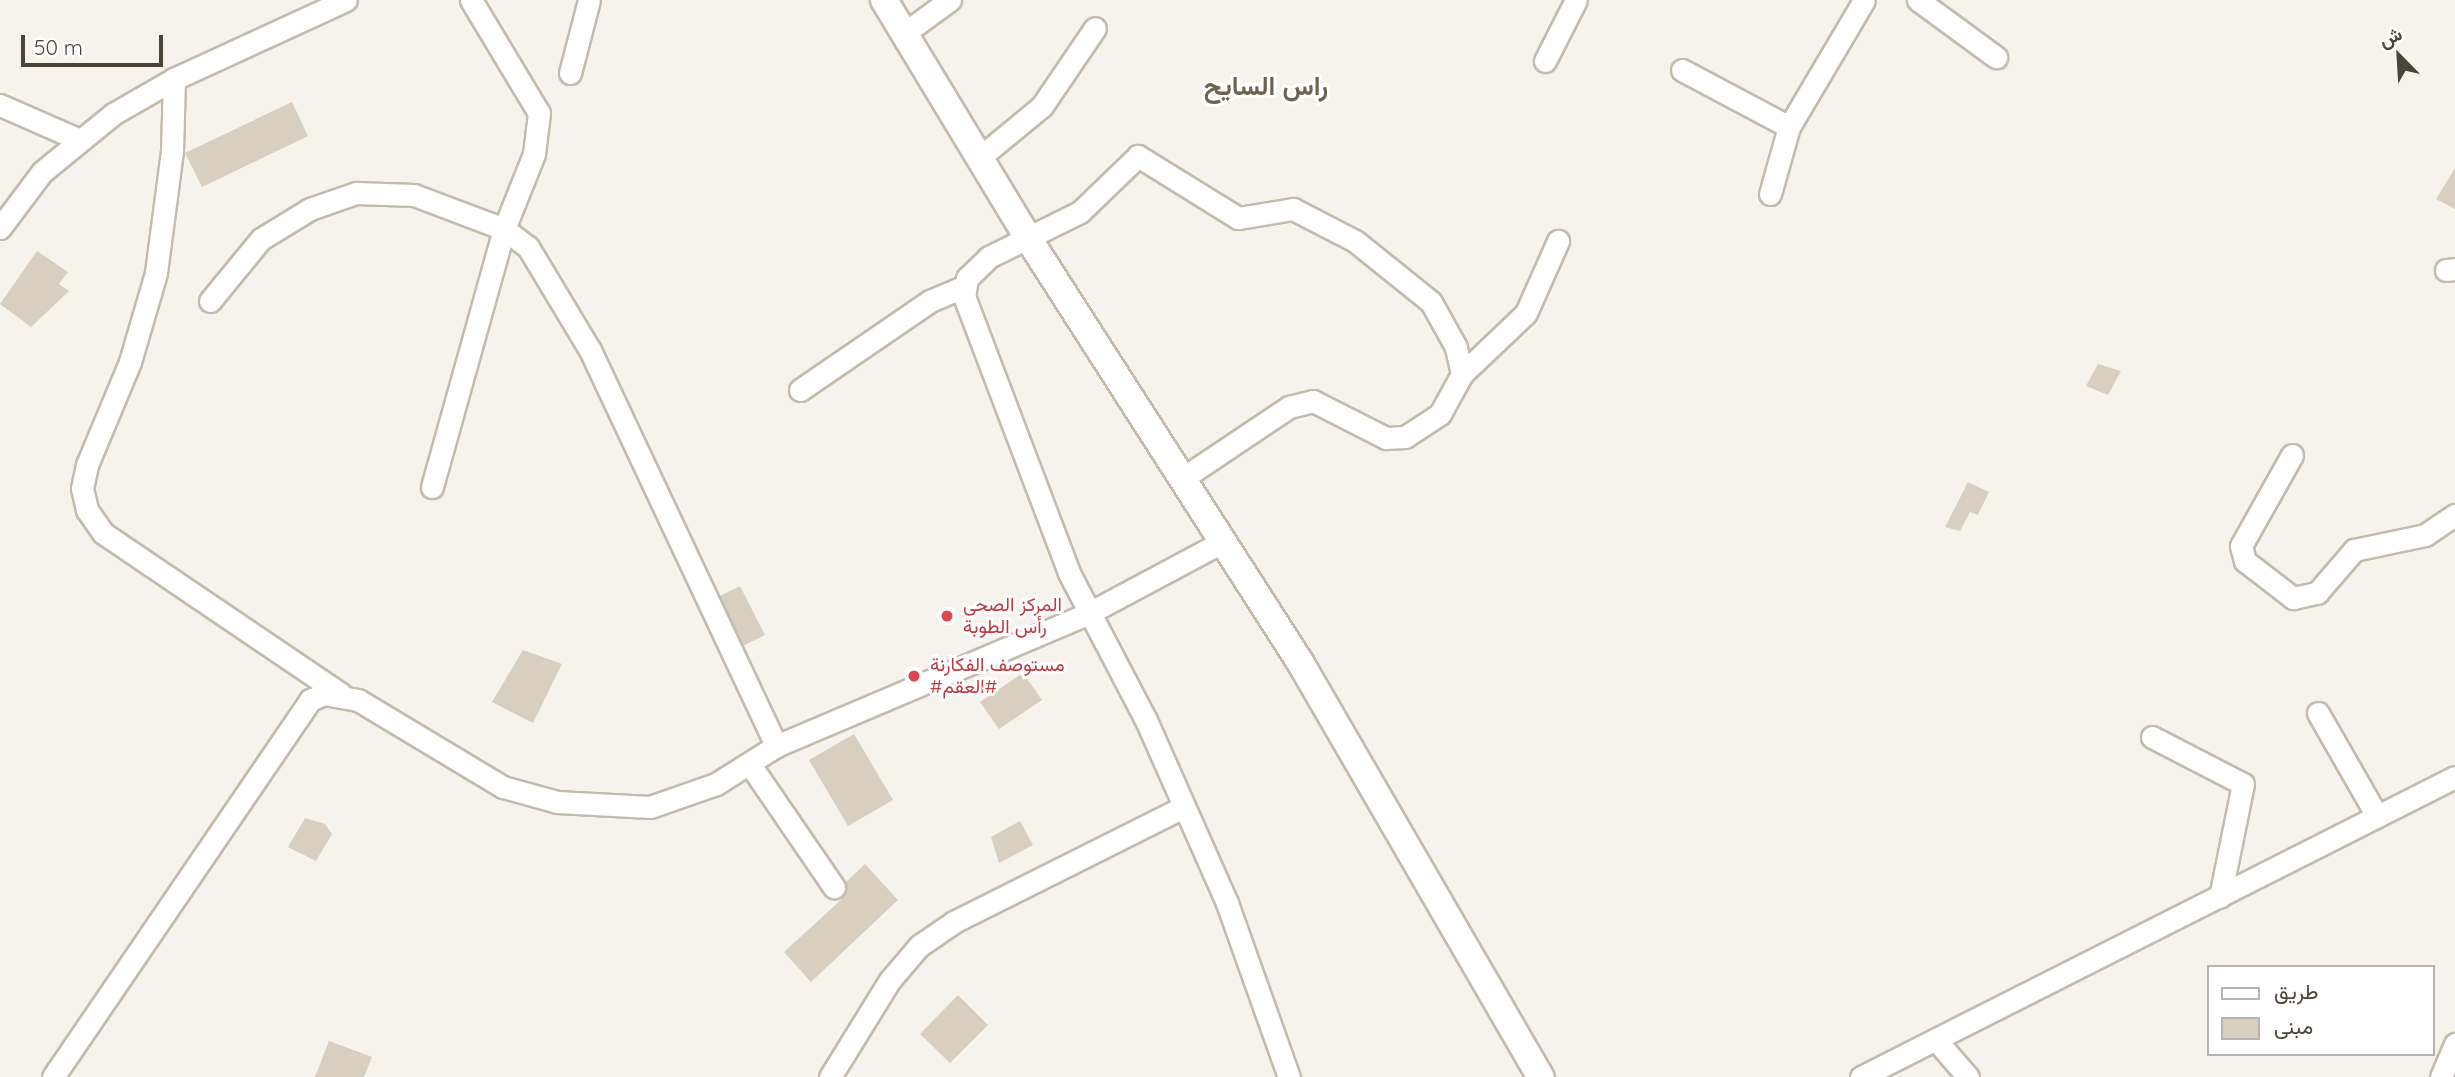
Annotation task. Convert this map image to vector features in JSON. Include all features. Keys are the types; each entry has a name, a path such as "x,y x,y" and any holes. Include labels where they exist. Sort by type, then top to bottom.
{"street":[{"path":"432,487 504,229 534,154 539,113 471,0"},
{"path":"570,73 589,0"},
{"path":"884,0 1028,239 1314,684 1541,1077"},
{"path":"903,34 950,0"},
{"path":"1545,61 1576,0"},
{"path":"1770,194 1789,127 1864,0"},
{"path":"1918,0 1949,8 1996,57"},
{"path":"0,228 42,172 78,139 174,79 336,2"},
{"path":"979,158 1042,106 1095,28"},
{"path":"1682,70 1789,127"},
{"path":"174,79 172,151 156,274 130,362 87,465 82,488 87,510 103,533 341,694 503,787 557,802 650,807 751,766 776,747 1089,612 1224,541"},
{"path":"0,105 78,139"},
{"path":"800,390 930,301 965,286 989,257 1088,206 1127,161 1143,156 1238,218 1293,209 1355,241 1431,302 1449,329 1462,374"},
{"path":"210,301 261,239 310,209 356,193 414,195 504,229 528,247 590,350 776,747"},
{"path":"1183,478 1290,407 1313,401 1386,438 1405,437 1440,414 1462,374 1526,313 1558,241"},
{"path":"965,286 979,337 1089,612 1184,807 1232,916 1289,1077"},
{"path":"2292,455 2241,546 2245,561 2293,598 2317,593 2354,550 2426,535 2455,515"},
{"path":"53,1077 297,712 324,694 341,694"},
{"path":"2318,713 2377,816"},
{"path":"2152,737 2243,783 2220,897"},
{"path":"751,766 834,887"},
{"path":"1861,1077 2455,777"},
{"path":"830,1077 890,980 919,946 954,922 1184,807"},
{"path":"1936,1040 1968,1077"},
{"path":"2441,1077 2455,1044"}],"building":[{"path":"292,102 308,136 202,187 185,153"},
{"path":"2455,168 2455,209 2436,199"},
{"path":"37,251 68,272 59,284 69,291 31,327 0,304"},
{"path":"2098,364 2121,371 2108,395 2086,386"},
{"path":"1968,482 1989,492 1978,515 1970,512 1960,531 1945,527"},
{"path":"740,586 765,635 743,646 720,596"},
{"path":"523,650 562,664 533,723 492,702"},
{"path":"1023,673 1042,700 999,729 980,702"},
{"path":"854,734 893,800 848,826 809,760"},
{"path":"305,818 325,824 332,834 316,861 288,847"},
{"path":"1020,821 1033,845 999,863 991,837"},
{"path":"865,864 898,900 811,982 784,952 842,899 846,882"},
{"path":"958,995 988,1025 950,1063 920,1034"},
{"path":"329,1041 372,1057 364,1077 315,1077"}],"place":[{"name":"المركز الصحي رأس الطوبة","path":"947,616"},
{"name":"مستوصف الفكارنة #العقم#","path":"914,676"}],"district":[{"name":"راس السايح","path":"1266,86"}]}
